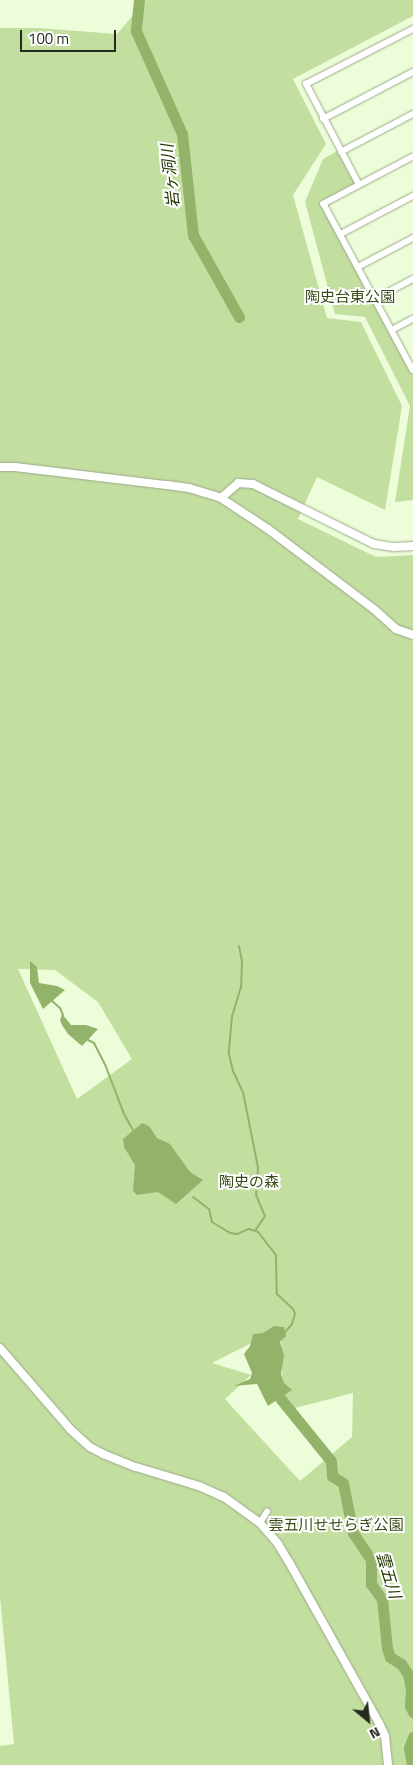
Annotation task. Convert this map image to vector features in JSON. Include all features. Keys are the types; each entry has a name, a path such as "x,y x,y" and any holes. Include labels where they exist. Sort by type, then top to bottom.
{"street":[{"path":"359,185 306,84 413,29"},
{"path":"323,119 413,72"},
{"path":"341,152 413,114"},
{"path":"413,157 324,204 392,330 411,361 413,370"},
{"path":"341,234 413,196"},
{"path":"358,267 413,238"},
{"path":"375,299 413,279"},
{"path":"392,330 413,319"},
{"path":"0,467 15,467 190,488 221,498 268,529 396,628 413,635"},
{"path":"221,498 238,483 253,484 374,544 394,547 413,546"},
{"path":"0,1348 71,1430 90,1447 136,1467 199,1486 224,1497 260,1522 278,1544 289,1562 379,1722 385,1736 388,1765"},
{"path":"260,1522 266,1512"}],"green space":[{"path":"146,0 413,0 413,16 293,79 326,144 293,195 327,318 361,322 402,406 385,510 317,477 298,519 376,557 413,555 413,1765 0,1765 0,1746 14,1744 0,1597 0,28 38,28 117,34","holes":["18,969 55,970 98,1002 132,1059 77,1099","281,1328 283,1411 353,1393 352,1437 300,1481 225,1399 251,1375 212,1363"]},
{"name":"陶史台東公園","path":"337,151 355,184 321,203 413,373 413,500 395,502 410,406 365,317 335,314 305,202 323,159"}],"shaded area":[{"path":"30,961 37,967 39,983 57,986 65,990 43,1009 30,983"},
{"path":"62,1014 71,1025 86,1025 98,1029 82,1046 68,1034 62,1025 60,1020"},
{"path":"142,1123 149,1126 157,1138 170,1144 190,1172 203,1180 176,1204 158,1192 137,1195 133,1191 135,1165 124,1147 123,1139"},
{"path":"274,1326 284,1327 286,1336 280,1342 284,1355 281,1374 284,1383 292,1390 268,1406 257,1384 234,1386 250,1379 252,1373 244,1354 250,1346 253,1334 263,1333"}],"waterway":[{"name":"岩ヶ洞川","path":"139,0 136,31 182,134 193,235 239,317"},
{"path":"239,946 242,962 241,987 232,1016 229,1054 233,1071 243,1092 258,1168 256,1195 265,1216 255,1231"},
{"path":"51,1000 60,1008 63,1015"},
{"path":"88,1040 94,1043 106,1067 124,1114 133,1130"},
{"path":"193,1197 209,1209 212,1222 230,1233 237,1234 249,1229 258,1232 276,1255 277,1294 293,1309 295,1314 292,1324 285,1332"},
{"name":"雲五川","path":"271,1387 331,1461 332,1476 343,1483 353,1533 371,1560 371,1584 382,1599 387,1648 390,1657 401,1664 408,1674 411,1690 410,1706 413,1712"},
{"name":"雲五川","path":"412,1765 409,1748 413,1737"}],"park label":[{"name":"陶史の森","path":"249,1182"},
{"name":"雲五川せせらぎ公園","path":"336,1525"}]}
